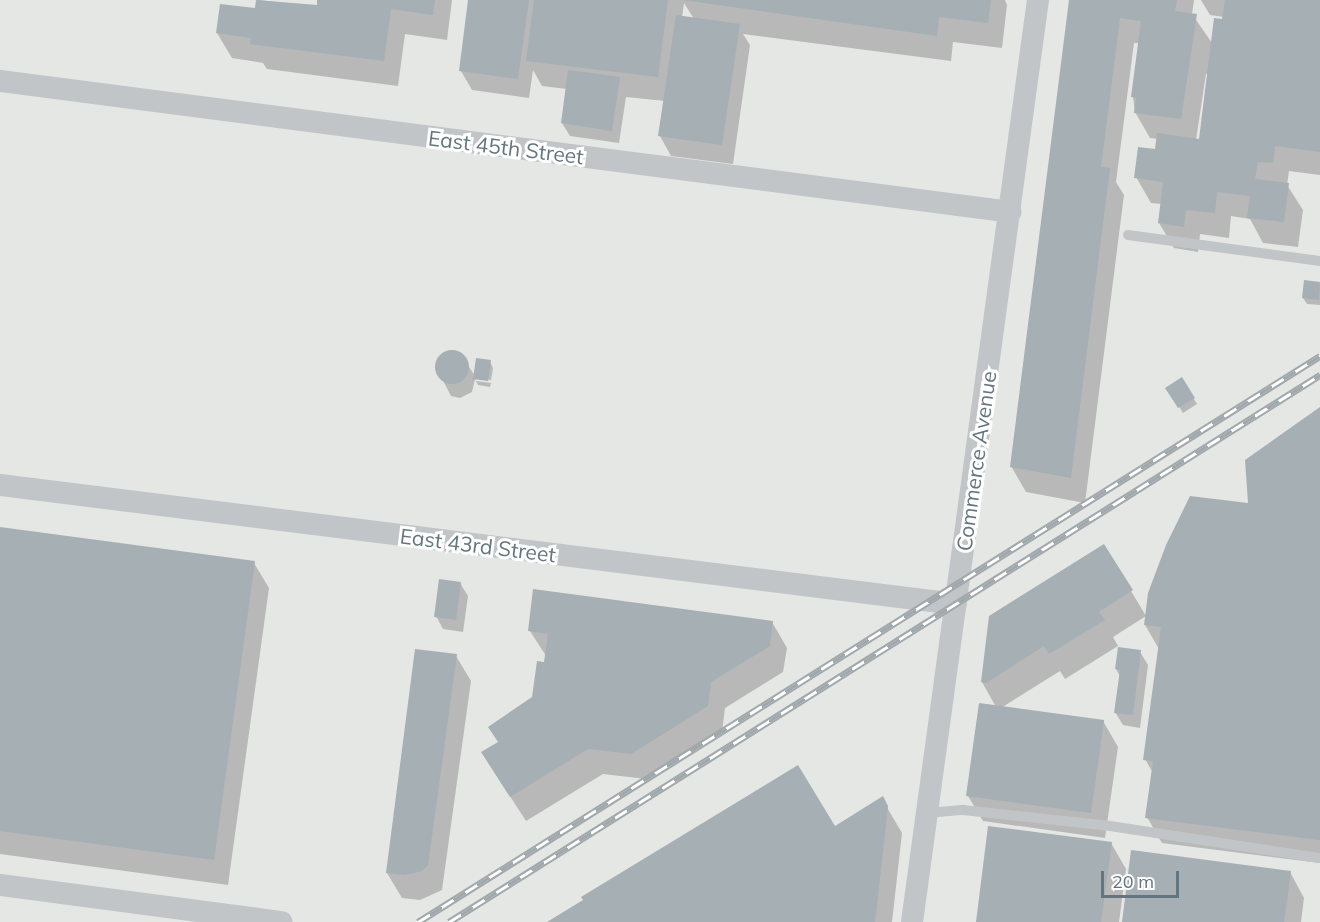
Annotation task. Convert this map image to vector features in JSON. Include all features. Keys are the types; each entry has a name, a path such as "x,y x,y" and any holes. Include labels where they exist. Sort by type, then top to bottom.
{"street":[{"name":"Commerce Avenue","path":"912,922 1011,212 1038,0"},
{"name":"East 45th Street","path":"0,81 1011,212"},
{"name":"East 43rd Street","path":"0,485 956,604"},
{"path":"0,885 282,922"}],"lane":[{"path":"1128,235 1320,261"},
{"path":"927,813 963,810 1110,826 1320,858"}],"shaded area":[{"path":"0,0 1320,0 1320,922 0,922"}],"building":[{"path":"256,0 317,5 317,0 435,0 433,15 391,9 384,61 250,44 251,38 216,33 220,4 255,8"},
{"path":"468,0 529,0 518,79 459,71"},
{"path":"534,0 668,0 658,77 526,61"},
{"path":"683,0 991,0 988,23 939,17 937,36"},
{"path":"1069,0 1177,0 1175,11 1197,14 1181,119 1134,113 1136,98 1131,97 1141,21 1120,18 1101,167 1110,168 1071,478 1010,467"},
{"path":"1225,0 1320,0 1320,152 1275,146 1273,163 1258,162 1255,179 1289,183 1284,222 1247,218 1250,196 1217,192 1215,213 1186,210 1184,227 1158,223 1163,182 1134,178 1138,147 1155,149 1157,133 1199,139 1214,18 1222,19"},
{"path":"676,15 740,24 722,145 658,136"},
{"path":"568,70 620,77 612,131 561,123"},
{"path":"1304,280 1320,282 1319,300 1302,298"},
{"path":"452,350 464,355 469,367 464,379 452,384 440,379 435,367 440,355"},
{"path":"476,358 491,360 488,381 473,379"},
{"path":"1182,377 1195,398 1178,408 1165,388"},
{"path":"1320,407 1320,840 1145,818 1153,761 1143,760 1161,627 1144,625 1148,593 1166,545 1190,496 1248,503 1245,460"},
{"path":"0,527 255,561 214,860 0,831"},
{"path":"1104,544 1133,590 1099,612 1105,620 1049,654 1044,646 986,683 981,682 989,616"},
{"path":"439,579 461,582 456,620 434,617"},
{"path":"533,589 773,621 770,646 711,682 708,706 631,754 588,749 510,797 481,752 498,742 488,727 532,697 537,661 544,662 548,634 528,631"},
{"path":"1118,647 1141,650 1133,715 1114,713 1120,670 1115,669"},
{"path":"415,649 457,654 428,865 422,871 405,875 386,873"},
{"path":"979,703 1104,720 1091,813 966,796"},
{"path":"798,765 835,826 883,796 888,806 875,922 547,922 583,900 581,897"},
{"path":"988,826 1112,842 1101,922 976,922"},
{"path":"1131,850 1291,871 1284,922 1122,922"}],"railway":[{"path":"418,922 1320,356"},
{"path":"449,922 1320,375"}]}
